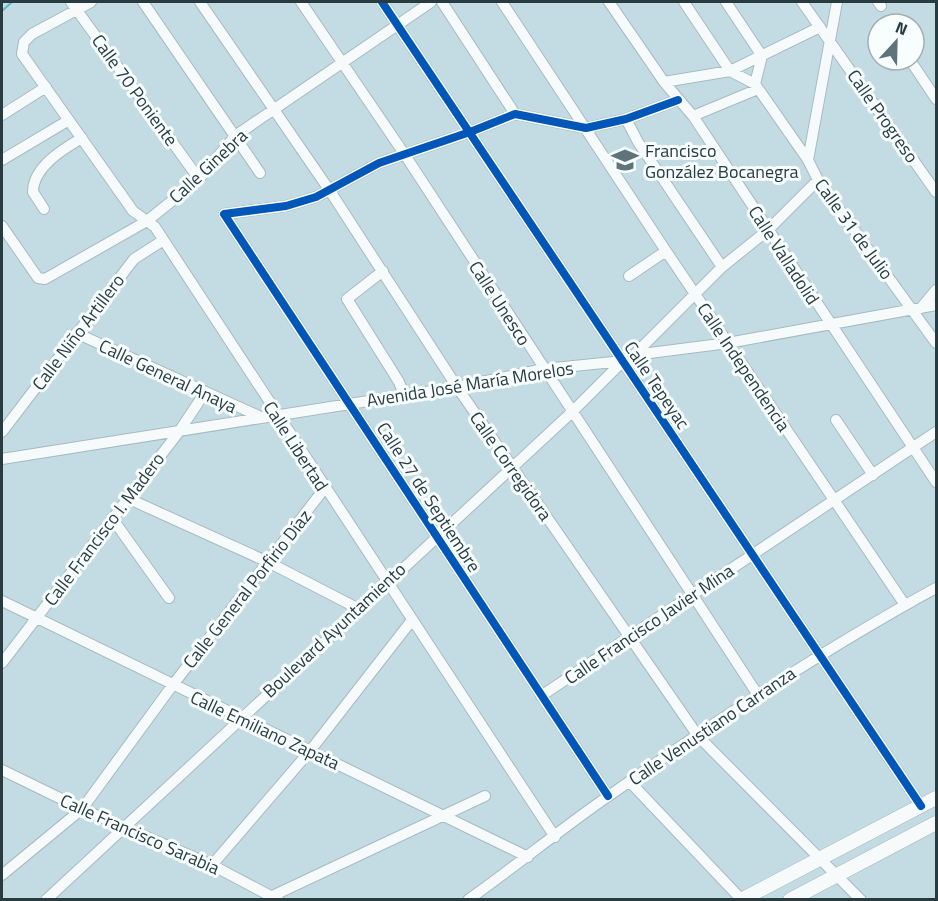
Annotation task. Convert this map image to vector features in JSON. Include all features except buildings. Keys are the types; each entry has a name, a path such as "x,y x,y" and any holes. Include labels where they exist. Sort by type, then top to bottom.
{"main road":[{"path":"741,899 936,798"},
{"path":"790,900 936,823"}],"street":[{"path":"74,6 91,2"},
{"path":"143,2 260,173"},
{"name":"Calle Corregidora","path":"201,2 330,191 457,387 698,735 861,900"},
{"name":"Calle Unesco","path":"301,2 405,155 758,695"},
{"name":"Calle Tepeyac","path":"382,2 921,806"},
{"name":"Calle Ginebra","path":"2,226 38,278 45,279 147,221 199,179 235,136 431,2"},
{"path":"442,2 514,114"},
{"name":"Calle Independencia","path":"502,2 666,251 905,605"},
{"name":"Calle Valladolid","path":"609,2 664,82 693,116 830,326 936,482"},
{"path":"684,2 730,71"},
{"path":"693,116 756,86 762,56 726,2"},
{"name":"Calle Progreso","path":"802,2 936,192"},
{"path":"808,160 837,2"},
{"name":"Calle Libertad","path":"74,6 24,42 22,54 133,211 155,227 324,489 555,837"},
{"name":"Calle 70 Poniente","path":"74,6 199,179"},
{"path":"664,82 730,71 820,27"},
{"name":"Calle 31 de Julio","path":"730,71 756,86 808,160 818,180 917,310 936,343"},
{"path":"918,72 936,99"},
{"path":"2,115 46,87"},
{"path":"330,191 364,170 514,114 586,128 626,119 678,100"},
{"path":"626,119 638,142 722,267"},
{"path":"2,160 69,120"},
{"path":"44,210 33,192 34,182 48,163 65,148 82,138"},
{"path":"633,355 722,267 768,230 818,180"},
{"name":"Calle 27 de Septiembre","path":"330,191 285,206 224,214 608,796"},
{"name":"Calle Niño Artillero","path":"2,432 134,259 162,241"},
{"path":"629,276 666,251"},
{"path":"383,272 347,299 399,382 404,395"},
{"path":"917,310 936,290"},
{"name":"Avenida José María Morelos","path":"2,459 178,433 261,417 457,387 543,369 623,361 633,355 728,343 936,305"},
{"name":"Calle General Anaya","path":"76,333 204,394 261,417"},
{"name":"Boulevard Ayuntamiento","path":"46,900 385,582 572,412 623,361"},
{"name":"Calle Francisco I. Madero","path":"2,663 178,433 204,394"},
{"path":"836,420 873,475"},
{"name":"Calle Francisco Javier Mina","path":"541,696 936,432"},
{"name":"Calle General Porfirio Díaz","path":"2,875 82,809 172,686 324,489"},
{"path":"127,498 268,562 357,608"},
{"path":"112,518 169,598"},
{"name":"Calle Venustiano Carranza","path":"468,900 608,796 758,695 820,654 936,588"},
{"name":"Calle Emiliano Zapata","path":"2,601 172,686 241,717 528,857"},
{"path":"212,865 310,751 412,620"},
{"name":"Calle Francisco Sarabia","path":"2,770 82,809 212,865 271,899"},
{"path":"630,782 741,899"},
{"path":"271,899 485,796"}],"waterway":[{"path":"2,11 12,2"}],"cycle path":[{"path":"382,2 921,806"},
{"path":"608,796 224,214 286,206 316,197 379,163 515,114 586,128 626,119 678,100"}],"place":[{"name":"Francisco González Bocanegra","path":"625,160"}]}
